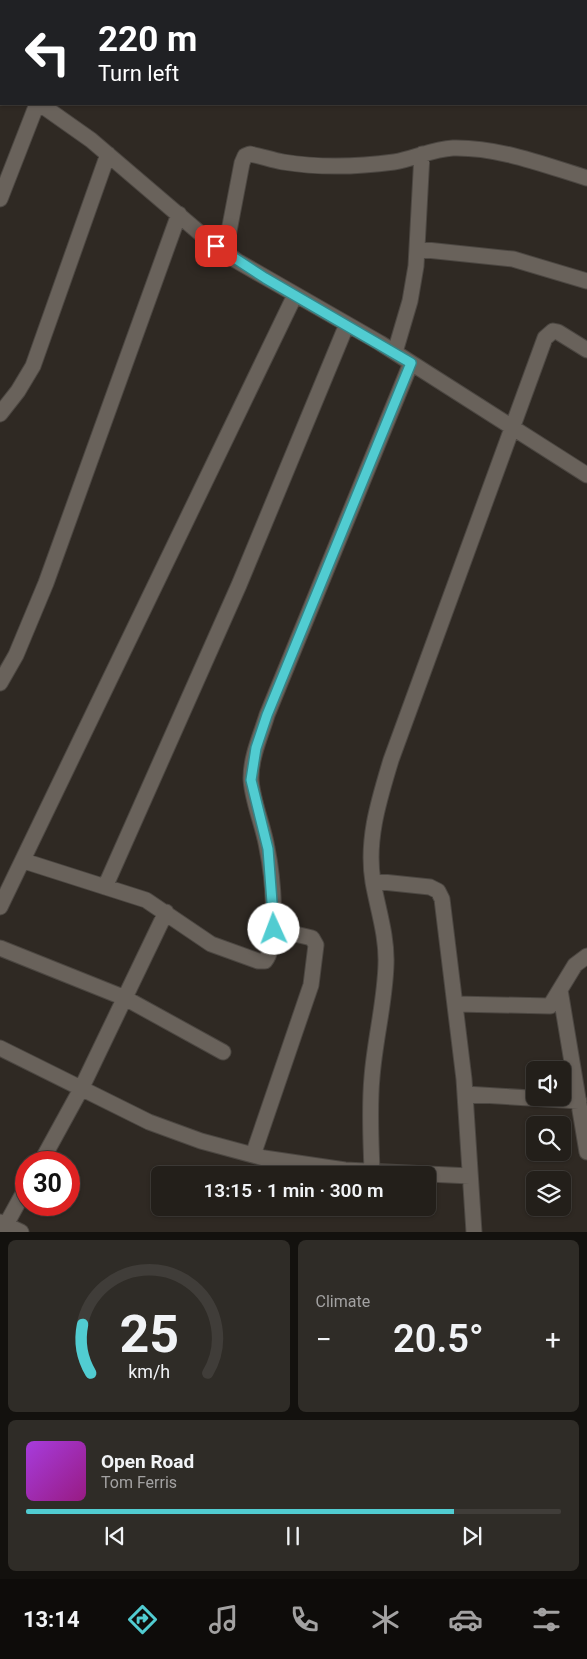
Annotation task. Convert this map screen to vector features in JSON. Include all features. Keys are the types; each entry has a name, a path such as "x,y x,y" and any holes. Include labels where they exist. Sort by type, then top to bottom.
{"street":[{"path":"0,199 39,105"},
{"path":"41,105 62,117 225,252 295,295 395,352 587,474"},
{"path":"225,252 242,163 245,156 250,154 281,162 348,167 396,162 452,148 478,149 511,155 587,178"},
{"path":"0,414 18,391 33,366 108,154"},
{"path":"395,352 410,301 417,249 422,154"},
{"path":"0,682 16,654 46,583 179,214"},
{"path":"417,249 513,260 587,280"},
{"path":"0,907 24,861 295,295"},
{"path":"105,888 239,585 347,324"},
{"path":"372,1166 370,1109 372,1075 386,980 386,946 373,881 371,847 376,811 391,760 548,334 558,332 587,350"},
{"path":"24,861 146,900 211,944 258,962 265,961 268,957 274,929 268,849 251,780 256,748 267,715 411,363"},
{"path":"373,881 430,887 438,890 442,899 456,1004 465,1094 474,1232"},
{"path":"47,1151 81,1090 166,912"},
{"path":"253,1155 311,985 316,954 316,946 312,938 274,929"},
{"path":"0,948 125,998 223,1052"},
{"path":"456,1004 545,1007 555,1002 575,965 587,956"},
{"path":"560,990 587,1152"},
{"path":"0,1048 81,1090 149,1122 200,1141 253,1155 320,1166"},
{"path":"465,1094 579,1101"},
{"path":"436,1175 470,1176"},
{"path":"15,1205 2,1226 21,1232"}],"route":[{"path":"216,246 265,278 380,343 411,363 267,715 256,748 251,780 268,849 274,929"}]}
